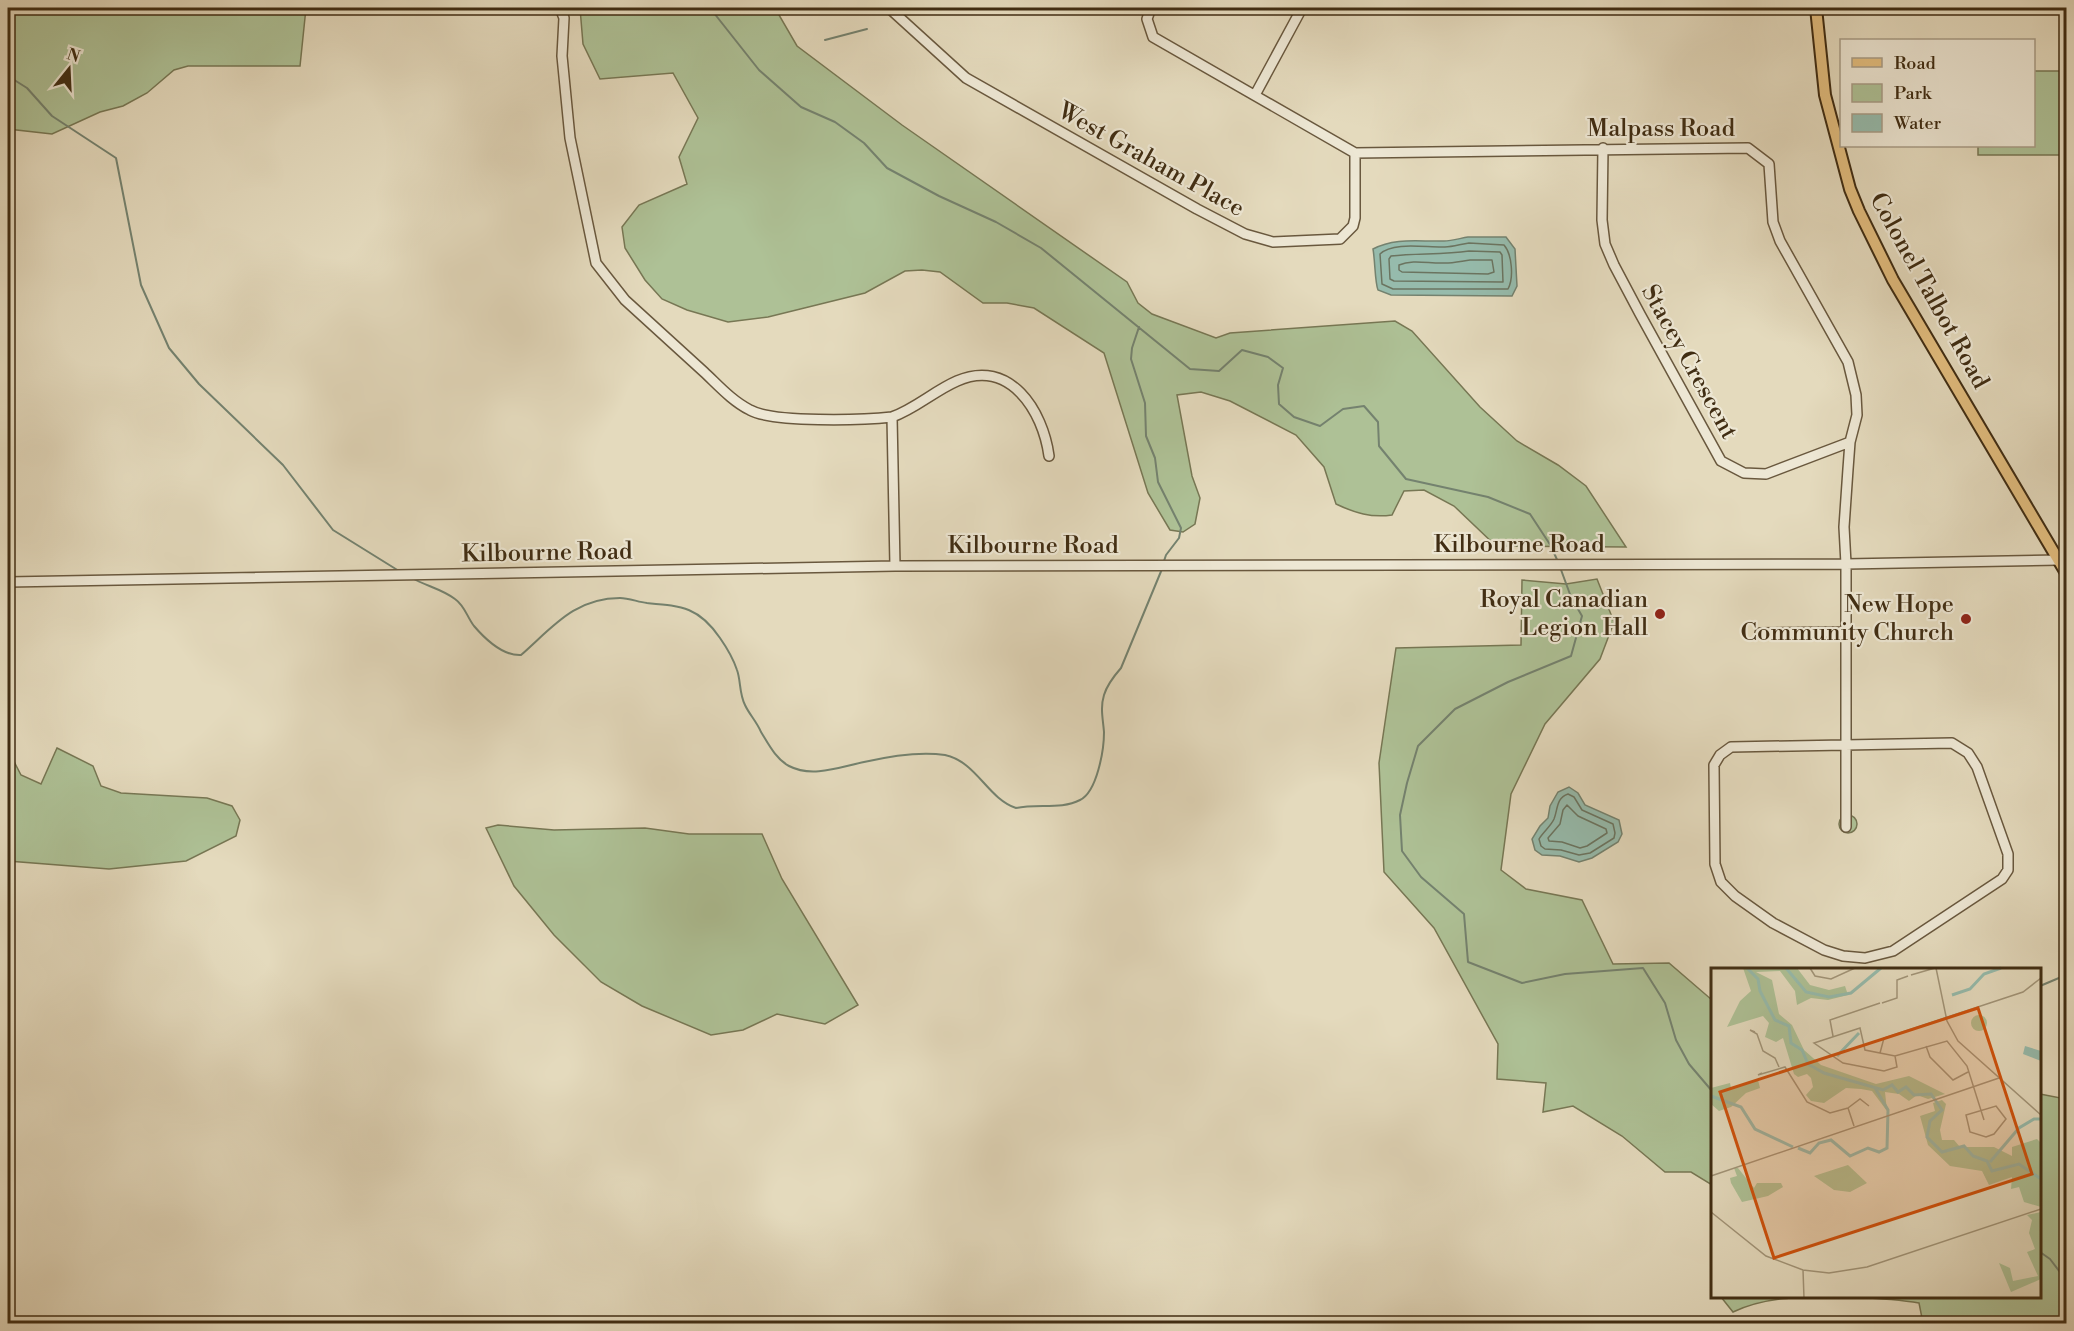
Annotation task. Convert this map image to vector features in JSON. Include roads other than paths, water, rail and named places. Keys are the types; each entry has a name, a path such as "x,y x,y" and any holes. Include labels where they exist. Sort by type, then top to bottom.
{"main road":[{"name":"Colonel Talbot Road","path":"1816,8 1825,95 1850,189 1859,210 1893,280 2067,573"}],"street":[{"path":"560,8 564,18 562,56 570,138 596,263 625,300 729,396 750,411 767,416 870,420 905,413 957,381 978,376 1005,380 1026,398 1041,423 1047,440 1049,456"},
{"name":"West Graham Place","path":"889,8 966,78 1245,234 1273,242 1340,239 1353,226 1355,218 1355,153"},
{"path":"1151,8 1147,19 1153,38 1355,153"},
{"path":"1255,95 1302,8"},
{"name":"Malpass Road","path":"1355,153 1603,148 1748,148 1768,164 1773,222 1780,241 1848,362 1856,395 1857,415 1850,442 1844,527 1846,827"},
{"name":"Stacey Crescent","path":"1603,148 1602,220 1605,244 1635,304 1721,460 1744,473 1766,474 1850,442"},
{"path":"891,417 895,566"},
{"name":"Kilbourne Road","path":"8,582 895,566 1846,564 2059,560"},
{"path":"1760,633 1845,632"},
{"path":"1952,743 1968,753 1977,767 2008,854 2008,870 2002,879 1893,951 1865,958 1843,956 1824,950 1773,923 1735,896 1721,882 1715,864 1714,765 1720,754 1731,747 1847,745 1952,743"}],"water":[{"path":"1468,237 1506,237 1515,249 1517,286 1512,296 1391,295 1378,290 1373,249 1399,241 1447,241"},
{"path":"1569,787 1578,793 1585,805 1619,820 1622,834 1618,842 1592,858 1579,862 1560,856 1542,855 1535,850 1532,839 1548,818 1550,806 1558,792"}],"waterway":[{"path":"710,8 759,70 801,107 835,122 864,143 887,168 939,196 996,222 1041,248 1190,369 1219,371 1242,350 1268,357 1283,368 1278,385 1279,404 1294,417 1320,426 1343,409 1364,406 1378,422 1379,446 1406,479 1488,497 1530,514 1551,546 1558,562"},
{"path":"933,13 951,8"},
{"path":"825,40 867,29"},
{"path":"8,76 27,88 52,116 116,158 141,285 169,348 199,384 283,465 333,530 399,571"},
{"path":"1139,327 1131,359 1145,403 1146,436 1155,458 1158,482 1181,528 1179,538 1166,555 1163,564"},
{"path":"1560,567 1571,597 1582,616 1571,656 1508,682 1455,709 1418,746 1400,815 1402,851 1421,877 1464,914 1468,962 1522,983 1565,974 1643,968 1665,1003 1676,1040 1689,1064 1711,1090"},
{"path":"412,578 455,599 484,637 501,650 514,655 521,655 565,616 589,603 604,599 623,598 689,610 705,620 725,646 737,670 747,708 773,751 789,766 817,771 904,755 945,755 966,765 997,796 1016,808 1073,803 1086,796 1091,789 1103,749 1104,695 1121,668 1162,569"},
{"path":"2041,986 2066,975"},
{"path":"2041,1253 2050,1259 2066,1280"}],"place":[{"name":"Royal Canadian Legion Hall","path":"1660,614"},
{"name":"New Hope Community Church","path":"1966,619"}]}
